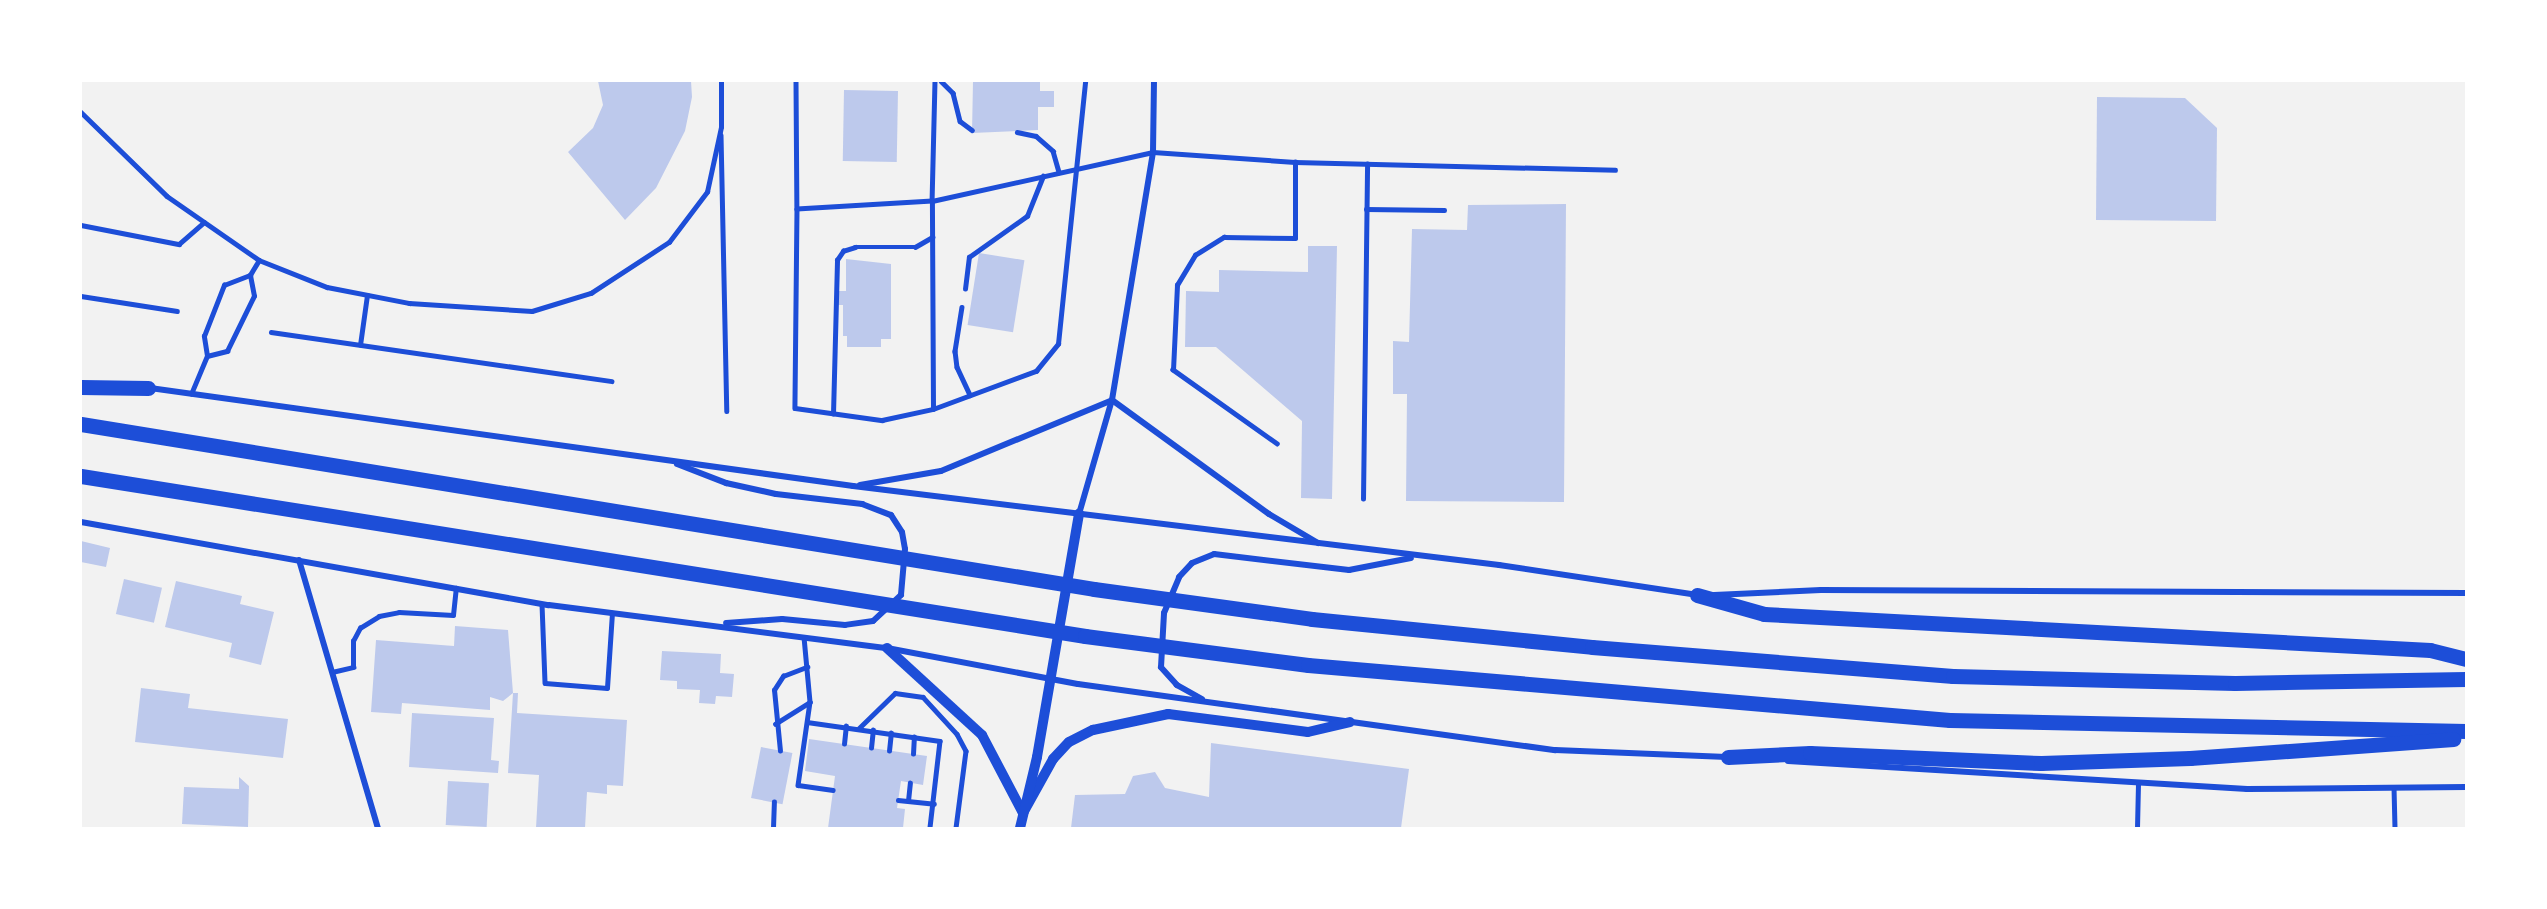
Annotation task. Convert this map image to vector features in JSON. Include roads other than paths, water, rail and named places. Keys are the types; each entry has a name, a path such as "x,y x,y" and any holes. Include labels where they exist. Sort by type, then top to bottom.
{"main road":[{"path":"81,387 148,388"},
{"path":"81,424 1094,589 1301,617 1604,648 1953,676 2235,683 2466,679"},
{"path":"81,476 1085,636 1285,662 1584,691 1950,720 2466,731"},
{"path":"1697,595 1764,614 2430,650 2466,659"},
{"path":"1728,757 1810,753 2042,763 2190,758 2466,738"}],"street":[{"path":"1020,828 1037,757 1079,514 1112,400 1153,152 1154,81"},
{"path":"148,388 854,486 1321,546 1418,556 1697,595 1821,590 2466,593"},
{"path":"854,486 941,471 1112,400"},
{"path":"1112,400 1269,514 1321,546"},
{"path":"666,460 726,483 776,494 862,504 891,515 903,532 905,549 901,595 873,621 844,625 782,619 714,624"},
{"path":"81,522 542,604 714,624 887,648 1049,678 1206,702 1555,750 1728,757 2247,789 2466,787"},
{"path":"1206,702 1178,685 1161,667 1164,613 1179,578 1192,563 1214,554 1349,570 1418,556"},
{"path":"299,560 378,828"},
{"path":"887,648 982,735 1023,813"},
{"path":"1023,813 1053,759 1069,742 1094,730 1168,714 1308,732 1350,722"}],"lane":[{"path":"721,81 728,411"},
{"path":"796,81 795,408 882,420 933,409 1036,371 1058,344 1078,167 1085,81"},
{"path":"933,409 932,201 935,81"},
{"path":"941,81 953,93 960,121 972,130"},
{"path":"81,112 167,196 259,260 327,287 409,303 532,311 591,293 669,242 707,192 721,127"},
{"path":"1017,132 1035,136 1053,151 1059,172"},
{"path":"797,209 932,201 1153,152 1294,162 1615,170"},
{"path":"1277,444 1173,370 1178,285 1195,255 1224,237 1294,238 1294,162"},
{"path":"1363,499 1367,164"},
{"path":"964,290 969,257 1027,216 1043,176"},
{"path":"1366,209 1444,210"},
{"path":"81,225 179,244 204,222"},
{"path":"833,414 837,260 843,251 855,247 915,247 932,237"},
{"path":"191,394 207,356 204,336 224,285 250,275 259,260"},
{"path":"207,356 227,351 254,297 250,275"},
{"path":"360,345 367,295"},
{"path":"81,296 177,311"},
{"path":"962,307 954,351 957,367 970,395"},
{"path":"271,332 611,381"},
{"path":"332,672 352,667 352,641 360,628 378,616 399,612 453,615 456,588"},
{"path":"542,604 545,683 608,688 612,612"},
{"path":"804,637 810,702 798,784 833,790"},
{"path":"780,751 781,734 775,724 774,690 783,676 807,667"},
{"path":"859,728 895,693 922,697 957,734 966,752 956,828"},
{"path":"775,724 810,702"},
{"path":"807,722 940,741 930,828"},
{"path":"844,744 846,726"},
{"path":"871,748 873,730"},
{"path":"889,751 891,733"},
{"path":"912,754 914,737"},
{"path":"908,801 910,783"},
{"path":"2137,828 2138,783"},
{"path":"2394,787 2395,828"},
{"path":"898,800 934,804"},
{"path":"773,828 774,802"}]}
